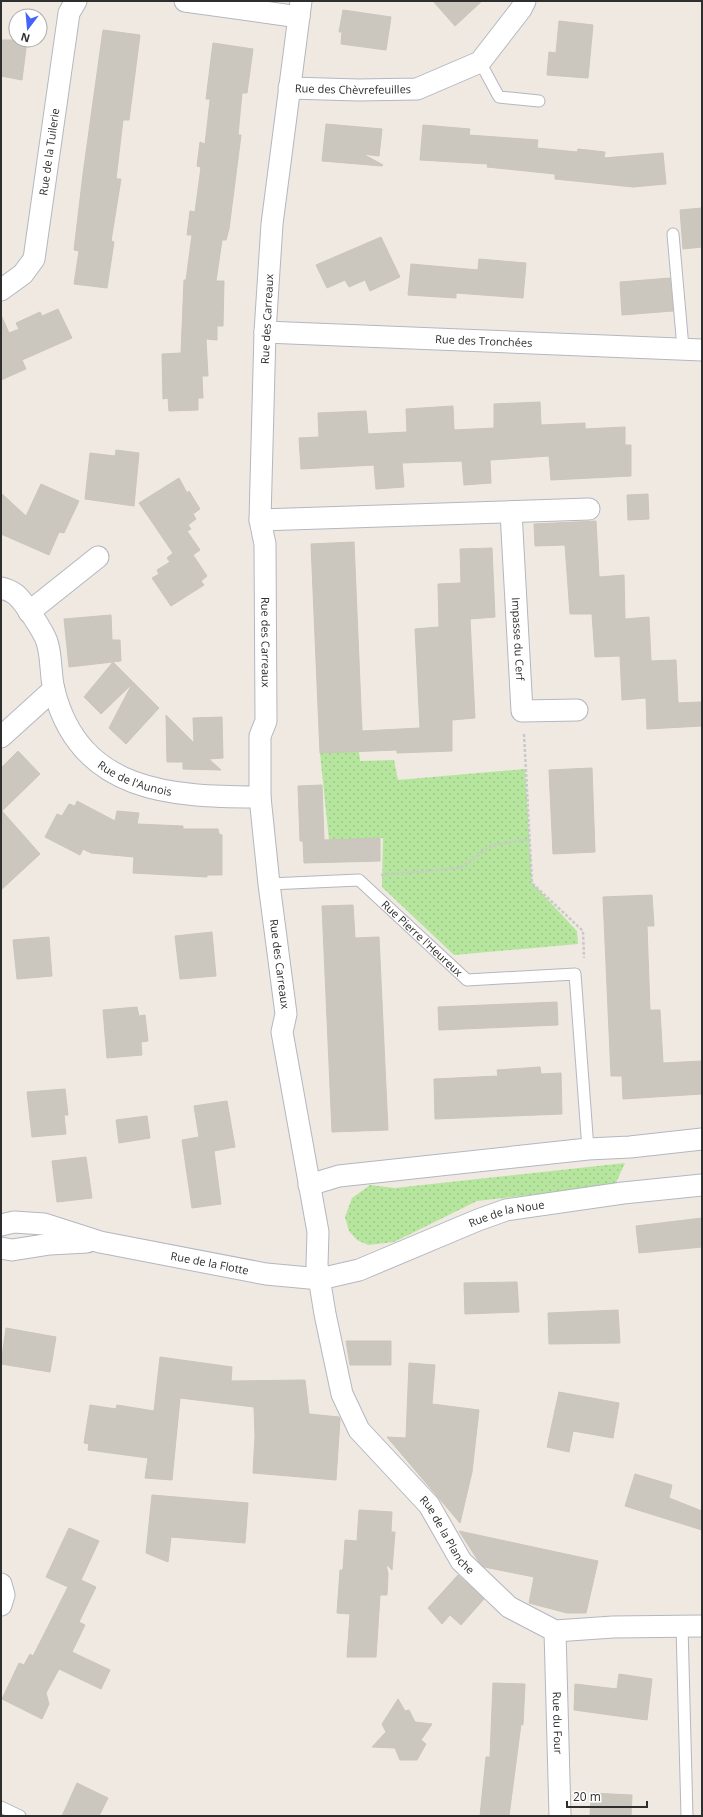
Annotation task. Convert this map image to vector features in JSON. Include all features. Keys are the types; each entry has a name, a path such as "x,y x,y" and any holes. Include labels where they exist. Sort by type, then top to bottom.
{"street":[{"name":"Rue de la Tuilerie","path":"1,290 23,274 34,259 69,13 76,1"},
{"path":"185,1 300,9"},
{"name":"Rue des Chèvrefeuilles","path":"289,88 359,90 417,89 480,62 521,9 525,1"},
{"name":"Rue des Carreaux","path":"300,9 272,224 265,332 260,520 265,544 266,721 260,736 260,797 269,884 286,1014 282,1032 318,1232 317,1265 320,1280"},
{"name":"Rue des Tronchées","path":"265,332 692,349"},
{"path":"260,520 589,509"},
{"name":"Impasse du Cerf","path":"511,512 522,712"},
{"path":"29,612 98,558"},
{"name":"Rue de l'Aunois","path":"1,588 15,594 41,628 47,642 54,689 61,710 78,742 101,766 116,775 157,789 206,797 260,797"},
{"path":"1,737 54,689"},
{"path":"522,712 577,710"},
{"path":"309,1185 339,1176 588,1149 702,1139"},
{"name":"Rue de la Noue","path":"320,1280 359,1270 478,1220 506,1210 623,1193 702,1185"},
{"name":"Rue de la Flotte","path":"1,1225 14,1222 44,1224 100,1242 266,1274 320,1280"},
{"name":"Rue de la Flotte","path":"1,1248 12,1250 50,1244 100,1242"},
{"name":"Rue de la Planche","path":"320,1280 325,1314 342,1394 359,1430 429,1505 461,1561 509,1607 555,1631"},
{"path":"1,1584 4,1596 1,1605"},
{"path":"555,1631 613,1627 692,1626"},
{"name":"Rue du Four","path":"555,1631 560,1816"}],"lane":[{"path":"480,62 499,97 539,101"},
{"path":"673,234 692,349"},
{"path":"269,884 359,880"},
{"name":"Rue Pierre l'Heureux","path":"359,880 467,980 576,974"},
{"path":"576,974 588,1149"},
{"path":"687,1816 692,1626"},
{"path":"1,1807 20,1816"}],"path":[{"path":"522,712 532,883 583,931 584,958 576,974"},
{"path":"359,880 380,875 460,868 491,846 529,839"}],"green space":[{"path":"359,751 360,761 394,760 398,780 525,769 532,883 577,931 578,944 454,955 382,887 383,838 329,840 320,753"},
{"path":"625,1163 615,1185 477,1201 394,1242 368,1245 357,1240 349,1231 345,1217 352,1198 370,1185 395,1188"}],"building":[{"path":"433,1 482,1 455,26"},
{"path":"343,10 391,17 386,50 341,44 342,32 339,32"},
{"path":"559,21 593,25 588,78 547,75 549,52 556,53"},
{"path":"103,30 140,35 129,120 123,120 116,179 121,179 111,241 114,242 107,288 74,284 79,251 74,250"},
{"path":"1,40 8,40 8,48 26,48 22,80 1,76"},
{"path":"213,43 253,49 247,93 242,93 238,135 241,135 229,229 226,240 222,240 216,281 224,281 223,326 217,326 217,340 206,339 208,376 202,376 203,398 198,398 198,410 169,411 168,398 163,399 162,354 181,353 184,280 186,280 192,235 187,235 190,211 195,212 201,167 197,166 200,142 205,144 210,101 210,99 206,99"},
{"path":"326,124 382,129 379,156 363,154 383,165 322,161"},
{"path":"423,125 470,129 469,135 538,140 537,148 577,152 578,149 605,152 604,158 663,153 666,184 633,187 555,179 555,174 487,167 488,164 420,160"},
{"path":"702,208 702,247 683,249 680,210"},
{"path":"381,237 400,277 370,291 365,280 349,287 345,280 327,288 316,265"},
{"path":"479,259 526,263 523,298 456,293 456,298 408,295 411,264 478,270"},
{"path":"670,278 673,311 622,315 620,282"},
{"path":"58,309 72,338 22,360 26,369 1,380 1,315 9,333 19,329 16,323 40,312 42,316"},
{"path":"540,402 541,425 585,423 585,429 625,427 625,445 631,445 631,476 551,480 549,456 490,460 491,483 464,485 462,461 402,463 404,487 376,489 374,465 301,469 299,438 319,437 318,413 366,411 368,434 407,432 406,409 453,406 454,430 494,428 494,404"},
{"path":"116,450 139,453 134,506 85,499 90,453 115,456"},
{"path":"179,478 187,493 189,491 200,509 193,514 196,519 188,525 191,529 187,531 200,550 193,555 207,576 201,581 204,585 171,606 152,578 159,574 157,570 170,562 167,558 173,553 139,503"},
{"path":"41,484 79,501 64,533 59,532 49,555 1,534 1,493 26,516"},
{"path":"648,494 649,519 628,520 627,495"},
{"path":"596,521 599,577 624,575 625,619 649,617 651,661 676,660 678,703 701,702 702,726 647,729 646,698 622,700 620,656 595,657 592,614 570,614 565,545 535,546 534,524"},
{"path":"354,542 362,731 420,728 415,629 439,627 438,584 461,583 460,549 492,548 495,617 470,619 475,718 452,720 452,751 397,753 397,750 320,753 311,544"},
{"path":"111,615 112,640 120,640 121,661 69,667 64,619"},
{"path":"113,662 159,708 126,744 109,728 132,684 101,714 84,697"},
{"path":"166,715 194,743 193,718 222,717 223,758 209,759 221,770 183,769 183,762 167,762"},
{"path":"18,751 40,774 2,811 40,854 1,890 1,768"},
{"path":"592,768 595,852 553,854 549,770"},
{"path":"322,785 324,840 380,838 380,861 304,863 303,841 300,841 298,786"},
{"path":"77,801 115,821 117,811 139,813 137,824 183,826 183,829 218,829 219,834 222,835 222,875 207,875 207,877 133,873 134,857 91,853 83,849 80,855 45,837 57,814 62,816 69,804 75,806"},
{"path":"652,895 654,926 647,926 650,1010 660,1010 663,1063 702,1061 702,1094 623,1099 622,1076 611,1076 603,897"},
{"path":"353,905 355,938 379,937 388,1130 332,1132 322,906"},
{"path":"212,932 216,976 180,979 175,936"},
{"path":"49,937 52,976 17,979 13,940"},
{"path":"557,1002 558,1025 439,1030 438,1007"},
{"path":"137,1007 139,1016 145,1015 148,1041 141,1042 142,1055 107,1058 103,1010"},
{"path":"540,1067 541,1074 561,1073 562,1114 435,1119 434,1079 498,1076 497,1070"},
{"path":"65,1089 68,1115 64,1115 66,1134 32,1137 27,1092"},
{"path":"227,1101 235,1147 214,1151 221,1204 192,1208 182,1140 199,1137 194,1106"},
{"path":"147,1116 150,1138 119,1143 116,1120"},
{"path":"86,1157 92,1198 57,1202 52,1161"},
{"path":"702,1218 702,1247 639,1253 636,1226"},
{"path":"517,1282 519,1312 465,1314 464,1283"},
{"path":"618,1310 620,1343 549,1344 548,1313"},
{"path":"6,1328 56,1337 50,1372 1,1364"},
{"path":"346,1341 391,1341 391,1365 350,1365"},
{"path":"160,1357 232,1367 231,1381 305,1380 309,1414 339,1417 340,1419 336,1480 253,1473 255,1436 254,1407 180,1398 172,1480 145,1478 148,1458 88,1450 89,1444 84,1443 90,1405 116,1409 117,1405 154,1411"},
{"path":"409,1363 435,1365 432,1404 479,1410 472,1472 460,1523 387,1437 406,1438"},
{"path":"559,1392 619,1403 613,1438 573,1431 569,1452 547,1447"},
{"path":"635,1474 672,1485 669,1498 702,1511 702,1530 625,1506"},
{"path":"152,1495 248,1503 245,1543 171,1537 168,1562 146,1553"},
{"path":"359,1510 392,1512 391,1532 395,1532 392,1570 386,1564 388,1574 387,1595 380,1595 376,1657 347,1657 350,1614 337,1613 340,1570 343,1570 345,1540 357,1541"},
{"path":"69,1528 99,1541 81,1580 96,1587 79,1622 85,1625 72,1652 110,1670 101,1689 59,1669 46,1693 49,1704 42,1719 2,1699 19,1663 24,1665 30,1654 33,1656 68,1587 46,1577"},
{"path":"459,1531 598,1561 586,1613 567,1613 529,1603 534,1577 484,1567 479,1562"},
{"path":"458,1575 484,1599 461,1625 450,1615 442,1624 428,1608"},
{"path":"619,1674 652,1679 647,1720 574,1710 575,1684 617,1689"},
{"path":"493,1683 525,1684 523,1725 521,1724 509,1816 480,1816 486,1757 490,1757"},
{"path":"398,1699 405,1711 409,1710 415,1722 432,1724 421,1740 426,1744 417,1760 400,1760 395,1748 372,1747 386,1732 382,1724"},
{"path":"77,1783 108,1798 99,1816 62,1816"},
{"path":"591,1793 632,1795 631,1816 590,1816"}]}
